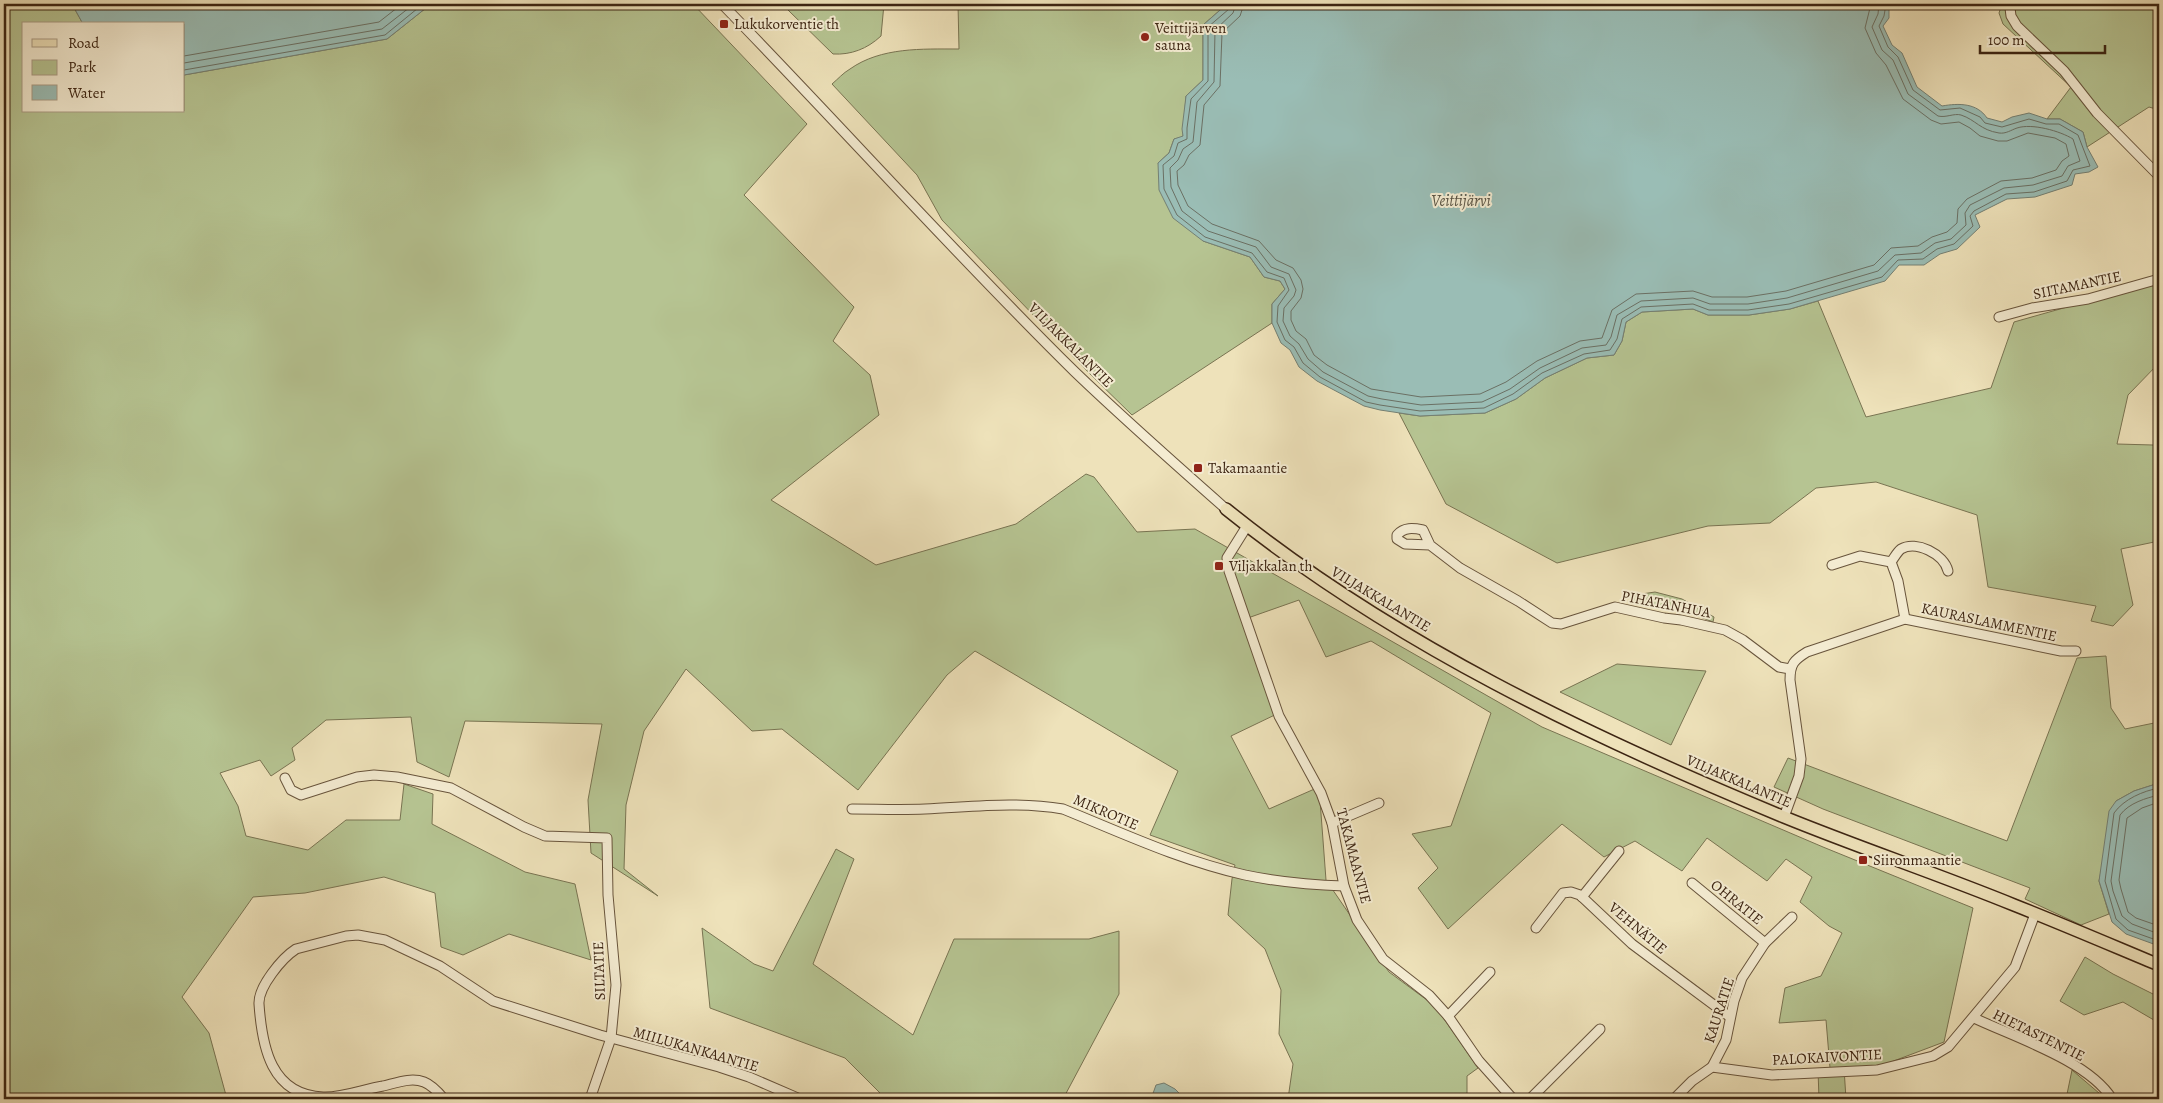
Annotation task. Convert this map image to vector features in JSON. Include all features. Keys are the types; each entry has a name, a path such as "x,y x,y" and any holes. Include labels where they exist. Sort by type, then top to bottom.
{"main road":[{"name":"VILJAKKALANTIE","path":"1226,509 1308,572 1487,680 1629,749 1784,817 2035,914 2159,965"}],"street":[{"name":"VILJAKKALANTIE","path":"722,4 938,232 1076,372 1226,509"},
{"path":"2010,8 2011,16 2017,26 2064,71 2097,113 2159,176"},
{"name":"SIITAMANTIE","path":"1999,316 2032,308 2088,299 2159,279"},
{"name":"TAKAMAANTIE","path":"1247,526 1227,558 1229,571 1279,716 1321,793 1332,823 1344,886 1357,920 1383,958 1429,995 1448,1016 1480,1061 1513,1099"},
{"name":"PIHATANHUA","path":"1430,546 1460,568 1552,623 1561,624 1615,607 1725,630 1743,640 1779,667 1790,669"},
{"path":"1891,562 1901,550 1909,547 1927,549 1940,556 1946,564 1948,571"},
{"path":"1832,565 1860,556 1891,562"},
{"path":"1891,562 1898,582 1905,619"},
{"name":"KAURASLAMMENTIE","path":"1790,669 1794,660 1808,652 1905,619 2062,651 2076,651"},
{"path":"1784,817 1799,776 1801,759 1790,669"},
{"name":"SILTATIE","path":"285,778 291,790 301,795 357,777 374,775 435,784 464,794 524,827 545,836 607,838 608,895 616,985 611,1038 590,1099"},
{"path":"1332,823 1379,802"},
{"name":"MIKROTIE","path":"852,808 922,810 1022,804 1044,805 1063,809 1186,858 1245,875 1301,885 1344,886"},
{"path":"1536,928 1563,893 1571,892 1582,897 1619,851"},
{"name":"OHRATIE","path":"1692,883 1765,943"},
{"name":"VEHNÄTIE","path":"1582,897 1632,944 1730,1017"},
{"name":"PALOKAIVONTIE","path":"1712,1068 1772,1075 1877,1070 1933,1056 1948,1047 2015,967 2035,914"},
{"name":"KAURATIE","path":"1712,1068 1726,1040 1730,1017 1742,978 1765,943 1792,917"},
{"name":"MIILUKANKAANTIE","path":"324,1098 300,1092 276,1075 268,1059 259,1003 260,992 289,953 296,949 346,936 358,935 386,940 432,961 493,1001 611,1038 727,1069 800,1099"},
{"path":"1448,1016 1490,972"},
{"name":"HIETASTENTIE","path":"1974,1018 2071,1062 2101,1084 2112,1099"},
{"path":"1530,1099 1600,1029"},
{"path":"1674,1099 1692,1081 1712,1068"},
{"path":"324,1098 411,1080 429,1085 444,1099"}],"green space":[{"path":"4,4 72,4 82,22 22,22 22,112 185,112 185,75 387,39 431,4 693,4 807,124 744,195 854,307 833,341 870,375 879,415 771,500 876,565 1016,524 1086,474 1094,477 1137,532 1195,529 1542,727 1823,847 1973,908 1944,1042 1883,1065 1844,1068 1846,1099 1819,1099 1818,1070 1830,1068 1826,1020 1779,1023 1785,988 1821,976 1842,933 1829,926 1800,902 1812,877 1786,859 1767,881 1707,838 1682,871 1635,841 1604,857 1562,824 1448,929 1418,888 1438,868 1412,834 1451,826 1491,713 1371,641 1326,657 1299,600 1245,619 1281,712 1231,736 1269,809 1319,787 1326,880 1389,972 1435,1006 1478,1068 1467,1076 1467,1099 1288,1099 1293,1064 1279,1034 1281,990 1265,949 1228,915 1235,865 1150,835 1178,771 975,651 947,675 858,790 782,729 752,731 686,669 644,731 626,805 624,869 658,896 591,853 588,800 602,724 465,721 449,777 417,762 411,717 326,720 292,748 295,760 271,776 260,760 220,773 238,806 246,836 308,850 346,820 400,820 404,784 433,794 432,824 525,872 575,884 591,960 509,934 463,955 441,947 435,893 384,877 305,893 253,897 182,997 209,1033 227,1099 4,1099"},
{"path":"793,4 884,4 881,36 858,50 833,54 788,10"},
{"path":"958,4 1227,4 1203,25 1203,80 1186,96 1183,137 1174,139 1169,153 1158,163 1203,241 1250,257 1264,277 1280,281 1285,289 1272,304 1272,323 1132,415 1091,375 942,220 917,175 832,84 847,71 862,62 888,53 931,49 959,49"},
{"path":"2002,4 2159,4 2159,110 2149,107 2087,147 2083,132 2060,119 2047,119 2071,87 2003,24 1999,13"},
{"path":"2159,281 2159,363 2128,395 2117,444 2153,445 2159,449 2159,541 2121,549 2133,605 2113,626 2091,621 2096,606 1988,587 1977,515 1876,482 1816,488 1770,523 1708,526 1557,563 1446,504 1399,413 1420,416 1485,413 1516,399 1545,378 1587,358 1614,355 1622,341 1626,322 1642,312 1693,309 1708,315 1749,315 1790,309 1818,301 1866,417 1991,388 2014,322"},
{"path":"1655,592 1682,599 1714,617 1713,622 1680,609 1634,602 1632,599 1635,595"},
{"path":"2106,656 2111,708 2125,729 2159,722 2159,783 2134,791 2116,801 2099,881 2109,914 2081,925 2025,899 2030,888 1823,809 1774,787 1788,758 2007,841 2077,658"},
{"path":"1617,664 1706,671 1671,745 1560,692"},
{"path":"836,849 854,859 813,964 913,1035 954,939 1089,939 1119,931 1119,994 1063,1099 886,1099 845,1058 710,1008 702,928 754,964 773,971"},
{"path":"2085,957 2113,974 2159,997 2159,1023 2123,1002 2084,1015 2060,1001"},
{"path":"2072,1070 2106,1099 2066,1099"}],"water":[{"path":"72,4 431,4 387,39 185,75 185,22 82,22"},
{"name":"Veittijärvi","path":"1227,4 1895,4 1889,8 1889,18 1883,26 1892,45 1902,53 1917,87 1942,106 1967,105 1978,109 1987,118 2002,122 2012,117 2029,113 2047,119 2060,119 2083,132 2087,147 2098,167 2089,172 2075,174 2072,185 2035,197 2007,199 1975,215 1980,227 1957,249 1940,254 1924,265 1899,265 1885,281 1790,309 1749,315 1708,315 1693,309 1642,312 1626,322 1622,341 1614,355 1587,358 1545,378 1516,399 1485,413 1420,416 1380,410 1364,406 1317,381 1299,367 1290,350 1281,343 1272,323 1272,304 1285,289 1280,281 1264,277 1250,257 1203,241 1173,218 1159,190 1158,163 1169,153 1174,139 1183,136 1182,129 1186,96 1203,80 1203,25"},
{"path":"2159,783 2159,946 2126,934 2112,922 2099,881 2109,811 2116,801 2134,791"},
{"path":"1164,1083 1175,1089 1185,1099 1151,1099 1156,1085"}],"place":[{"name":"Lukukorventie th","path":"724,24"},
{"name":"Veittijärven sauna","path":"1145,37"},
{"name":"Takamaantie","path":"1198,468"},
{"name":"Viljakkalan th","path":"1219,566"},
{"name":"Siironmaantie","path":"1863,860"}]}
